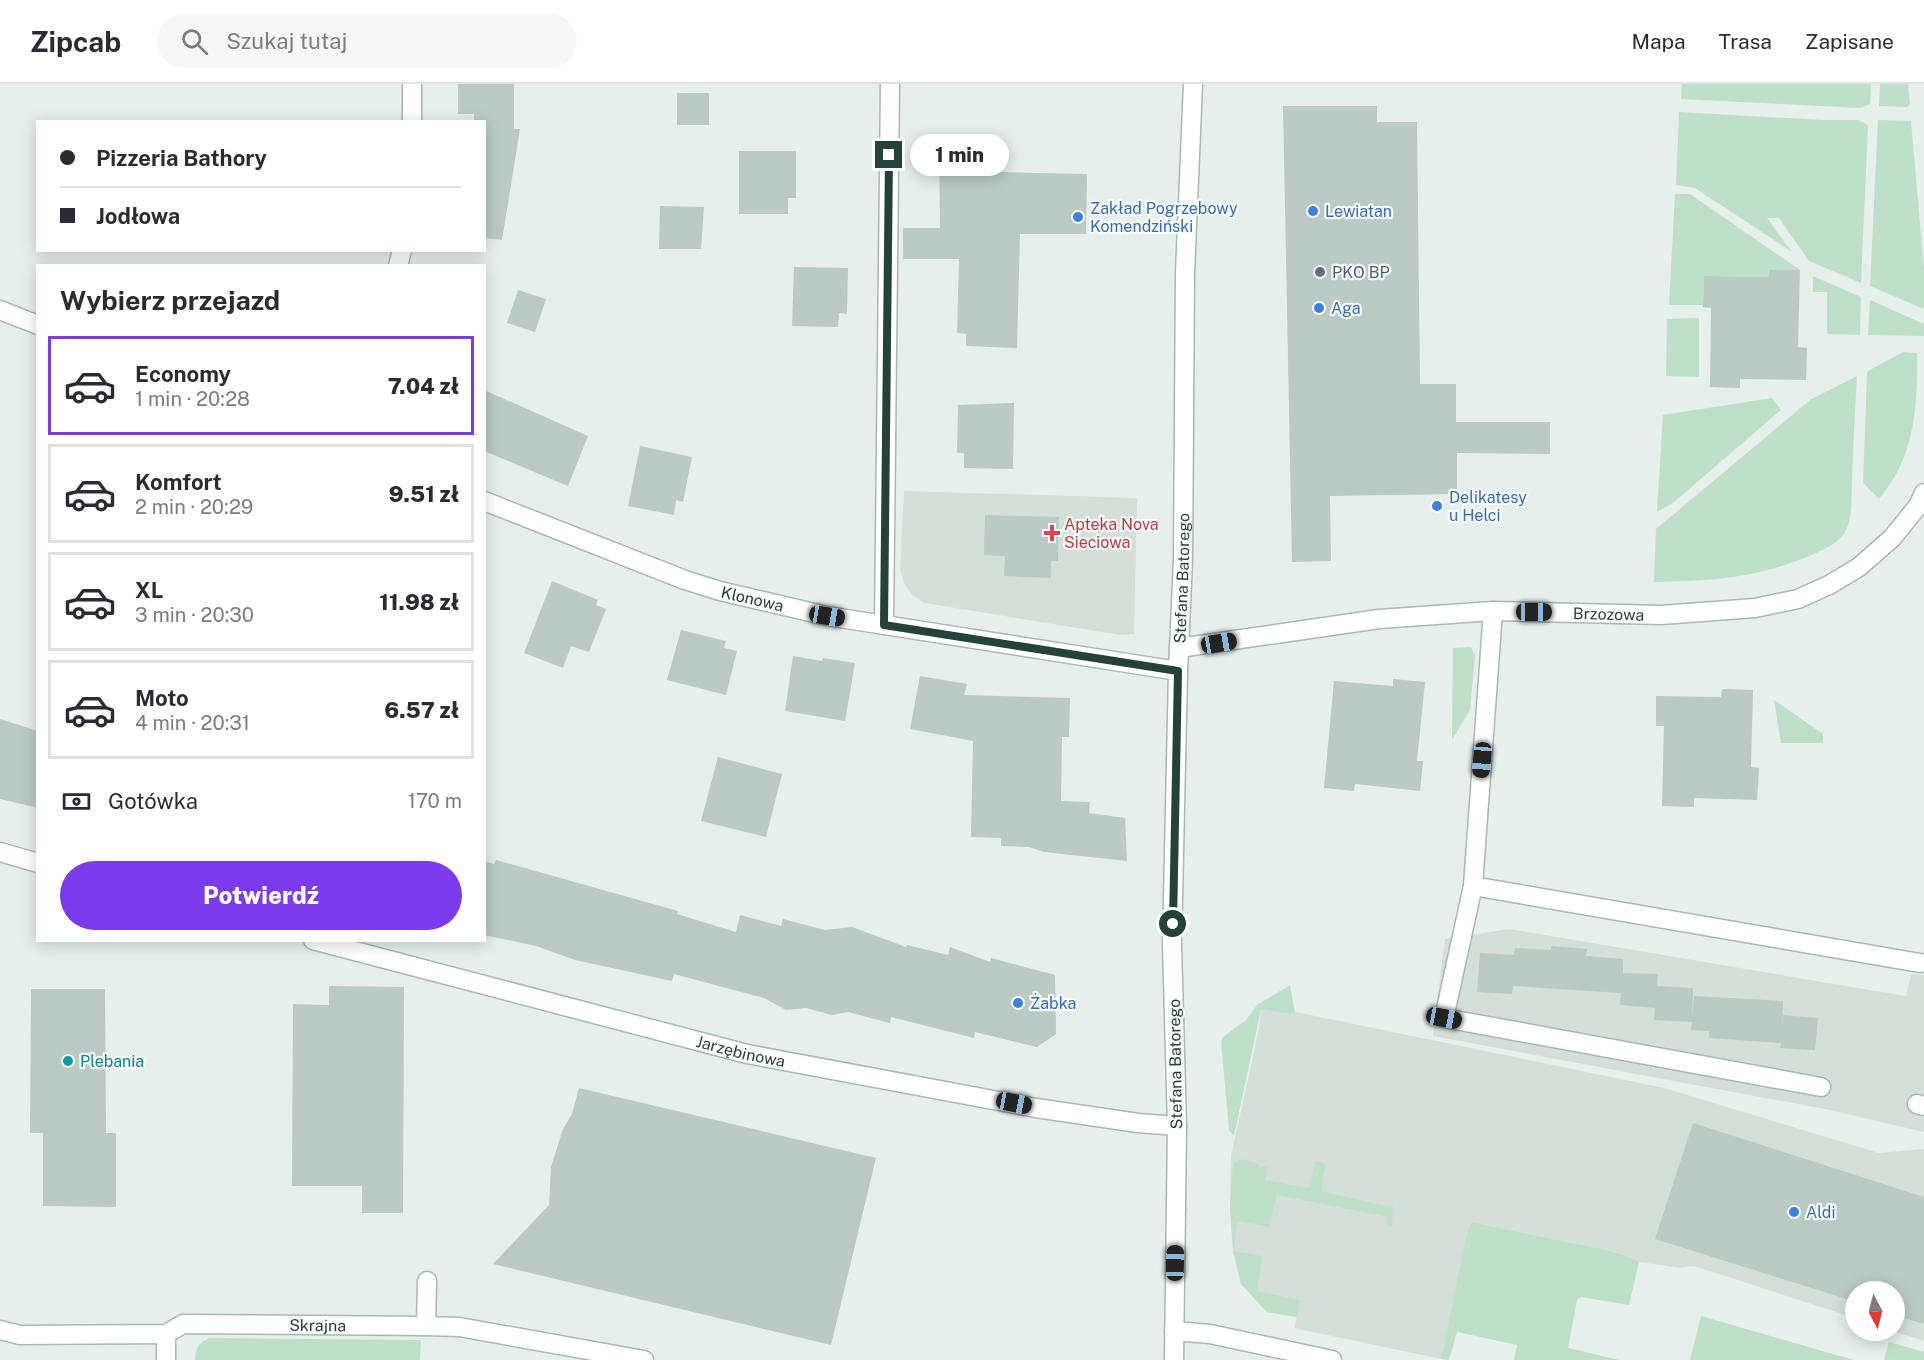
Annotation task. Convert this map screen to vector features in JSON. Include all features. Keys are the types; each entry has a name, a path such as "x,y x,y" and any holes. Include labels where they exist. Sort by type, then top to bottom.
{"street":[{"path":"412,84 412,120"},
{"path":"884,625 890,84"},
{"name":"Stefana Batorego","path":"1174,1360 1177,1126 1172,944 1178,671 1183,560 1185,273 1193,84"},
{"path":"0,310 36,324"},
{"name":"Brzozowa","path":"1179,648 1379,619 1493,611 1661,615 1755,608 1798,599 1829,585 1859,567 1892,538 1918,506 1924,493"},
{"name":"Klonowa","path":"486,502 685,580 711,588 827,616 1178,671"},
{"path":"1493,611 1473,886 1444,1018 1821,1087"},
{"path":"0,852 36,862"},
{"path":"1473,886 1920,963"},
{"name":"Jarzębinowa","path":"321,942 747,1054 1036,1108 1138,1123 1177,1126"},
{"path":"426,1326 427,1281"},
{"name":"Skrajna","path":"0,1330 20,1335 166,1334 183,1324 459,1327 644,1360"},
{"path":"1174,1331 1210,1334 1332,1360"},
{"path":"166,1334 166,1360"}],"shaded area":[{"path":"904,491 1137,498 1134,634 1120,635 925,603 912,595 904,583 900,569"},
{"path":"1509,929 1906,996 1911,974 1924,975 1924,1132 1830,1110 1433,1036 1445,939"},
{"path":"1261,1008 1290,1014 1291,1011 1664,1088 1879,1153 1924,1149 1924,1341 1905,1335 1905,1281 1845,1281 1845,1315 1694,1266 1680,1268 1639,1262 1628,1256 1602,1249 1471,1222 1465,1240 1441,1359 1294,1328 1297,1317 1267,1312 1241,1284 1233,1251 1230,1208 1231,1156 1259,1029"}],"green space":[{"path":"1682,84 1871,84 1870,104 1861,108 1681,99"},
{"path":"1880,84 1908,84 1910,104 1907,107 1879,106"},
{"path":"1679,112 1859,120 1868,125 1861,283 1809,261 1779,218 1767,218 1792,252 1695,188 1676,185"},
{"path":"1878,120 1911,121 1924,269 1924,309 1870,286"},
{"path":"1675,194 1690,194 1800,270 1769,271 1769,277 1704,276 1703,305 1669,305"},
{"path":"1813,276 1861,297 1860,335 1827,334 1827,292 1813,292"},
{"path":"1870,300 1924,324 1924,336 1868,335"},
{"path":"1699,318 1699,377 1666,376 1667,319"},
{"path":"1903,352 1917,353 1917,392 1912,430 1900,466 1879,499 1863,483 1867,373"},
{"path":"1857,376 1851,512 1844,534 1832,545 1814,554 1755,573 1696,581 1654,582 1656,529 1810,400"},
{"path":"1772,398 1781,410 1674,502 1657,512 1663,415"},
{"path":"1471,647 1475,656 1470,710 1452,740 1453,648"},
{"path":"1774,700 1823,734 1823,743 1781,743"},
{"path":"1290,985 1295,1013 1261,1009 1234,1136 1229,1130 1221,1042 1223,1037 1246,1020 1257,1005"},
{"path":"1240,1159 1257,1163 1260,1168 1268,1165 1265,1180 1309,1188 1317,1161 1326,1164 1321,1191 1393,1206 1392,1226 1389,1227 1388,1217 1277,1195 1269,1227 1238,1221 1233,1251 1230,1208 1233,1164"},
{"path":"1471,1222 1602,1249 1628,1256 1639,1262 1629,1305 1581,1297 1577,1300 1568,1348 1619,1360 1514,1360 1517,1345 1457,1332 1449,1360 1441,1359 1465,1240"},
{"path":"1233,1251 1262,1256 1257,1291 1300,1300 1297,1317 1267,1312 1241,1284"},
{"path":"1701,1316 1854,1360 1690,1360"},
{"path":"209,1338 421,1340 420,1360 195,1360 198,1346"},
{"path":"1889,1342 1924,1352 1924,1360 1884,1360"}],"building":[{"path":"458,84 514,84 514,129 520,129 502,240 486,238 486,120 474,120 474,114 458,114"},
{"path":"677,93 709,93 709,125 677,125"},
{"path":"1283,106 1377,106 1377,122 1417,122 1420,384 1456,384 1456,422 1550,422 1550,454 1457,453 1457,494 1330,496 1331,561 1292,562"},
{"path":"998,141 998,172 1087,174 1086,234 1020,234 1017,348 966,346 966,334 957,333 959,259 903,259 903,228 940,228 939,142"},
{"path":"739,151 796,151 796,198 788,198 788,214 739,214"},
{"path":"660,206 704,207 701,249 659,249"},
{"path":"794,267 848,268 847,314 839,313 838,327 792,326"},
{"path":"1769,270 1800,270 1798,347 1807,348 1806,380 1740,379 1740,388 1710,387 1711,308 1703,307 1704,276 1769,277"},
{"path":"518,290 546,299 535,332 507,323"},
{"path":"486,391 588,436 568,486 486,452"},
{"path":"1014,403 1013,469 964,468 964,453 957,453 958,405"},
{"path":"640,446 692,457 683,502 676,500 674,515 628,506"},
{"path":"985,515 1059,517 1058,561 1051,561 1051,578 1004,576 1005,556 984,555"},
{"path":"552,581 598,600 596,605 606,609 589,652 571,646 563,668 524,653"},
{"path":"681,630 726,641 724,648 737,651 726,695 667,680"},
{"path":"793,656 855,663 845,721 785,711"},
{"path":"920,676 967,684 964,695 1070,698 1069,737 1062,737 1061,801 1090,802 1089,813 1125,818 1127,861 1044,852 1029,847 1001,846 1001,838 971,837 973,741 910,729"},
{"path":"1393,679 1425,682 1417,761 1423,761 1420,791 1355,784 1354,791 1324,788 1334,681 1393,686"},
{"path":"1722,689 1753,690 1751,767 1759,768 1757,800 1694,798 1694,807 1662,806 1664,726 1656,726 1656,696 1721,697"},
{"path":"0,719 36,730 36,808 0,799"},
{"path":"718,757 782,774 766,837 701,821"},
{"path":"496,860 678,911 677,914 736,932 740,915 781,926 783,919 825,930 852,927 906,947 907,945 948,955 950,947 990,962 991,958 1055,975 1056,1034 1037,1047 975,1032 974,1038 891,1017 890,1023 848,1012 832,1015 806,1008 786,1010 764,998 674,974 672,981 575,960 536,946 486,935 486,862 494,864"},
{"path":"1551,946 1587,949 1586,956 1623,959 1623,973 1658,974 1657,986 1693,988 1692,1018 1694,996 1783,1001 1782,1026 1783,1015 1818,1018 1815,1050 1780,1048 1781,1043 1709,1038 1709,1031 1691,1030 1692,1022 1654,1020 1655,1008 1620,1005 1621,993 1513,986 1512,994 1477,992 1480,953 1514,955 1515,948 1551,950"},
{"path":"329,986 404,987 403,1213 362,1213 362,1186 292,1186 293,1004 329,1005"},
{"name":"Plebania","path":"31,989 105,989 106,1133 116,1133 116,1207 43,1206 43,1133 30,1133"},
{"path":"579,1088 876,1158 831,1345 493,1264 549,1205 551,1167 563,1129 572,1114"},
{"name":"Aldi","path":"1693,1123 1924,1197 1924,1324 1905,1318 1905,1281 1845,1281 1845,1299 1655,1239"}],"place":[{"name":"Lewiatan","path":"1313,211"},
{"name":"Zakład Pogrzebowy Komendziński","path":"1078,217"},
{"name":"PKO BP","path":"1320,272"},
{"name":"Aga","path":"1319,308"},
{"name":"Delikatesy u Helci","path":"1437,506"},
{"name":"Apteka Nova Sieciowa","path":"1052,533"},
{"name":"Żabka","path":"1018,1003"},
{"name":"Plebania","path":"68,1061"},
{"name":"Aldi","path":"1794,1212"}],"route":[{"path":"889,155 884,625 1178,671 1173,924"}]}
